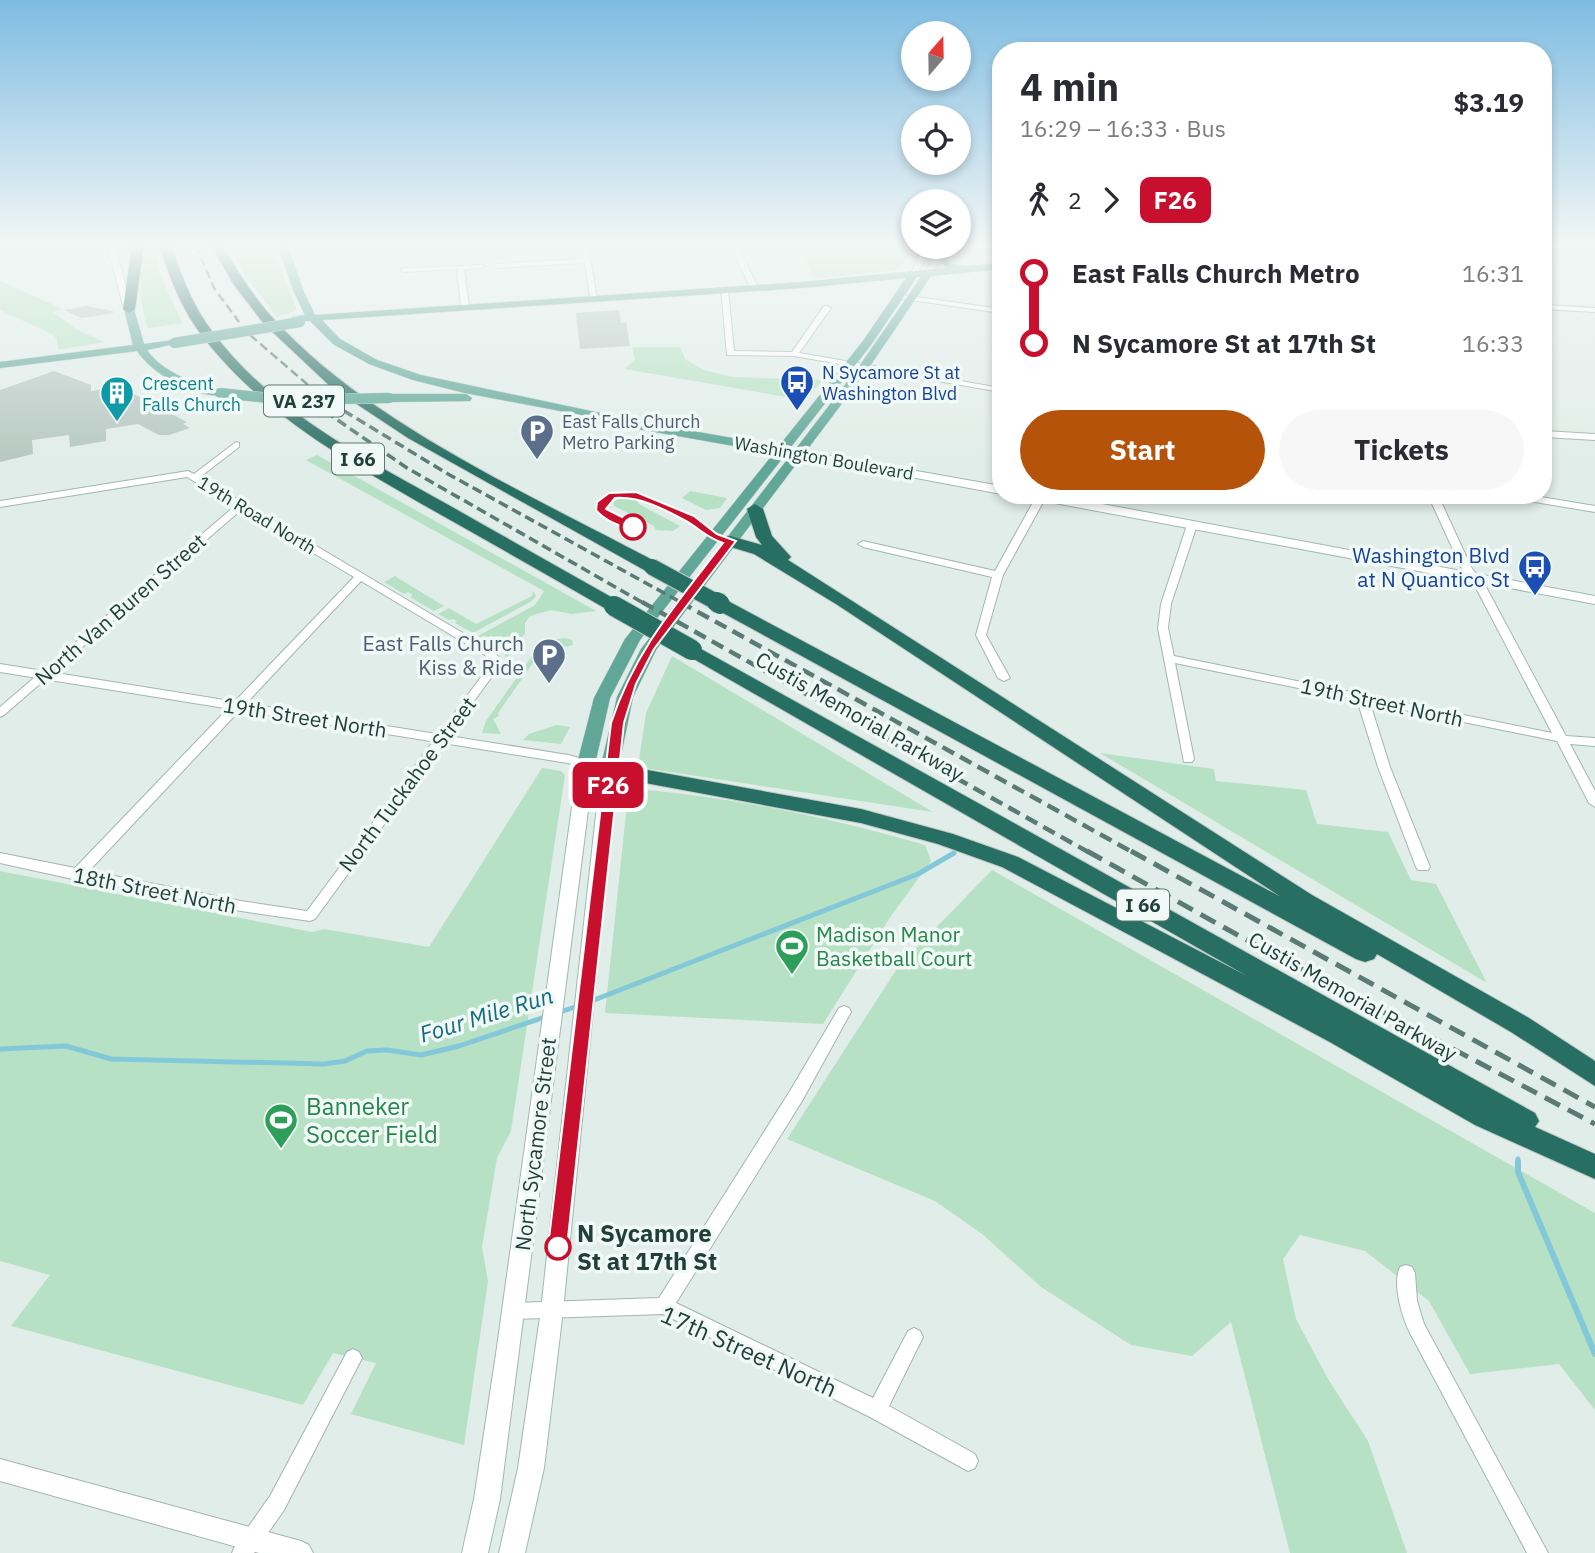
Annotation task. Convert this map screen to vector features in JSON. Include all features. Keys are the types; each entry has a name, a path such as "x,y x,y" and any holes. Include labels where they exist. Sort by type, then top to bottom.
{"highway":[{"name":"Custis Memorial Parkway","path":"197,317 244,374 282,407 373,468 1595,1161"},
{"name":"Custis Memorial Parkway","path":"265,317 277,333 354,398 428,445 1595,1076"},
{"path":"755,509 770,546 819,586"},
{"path":"722,539 760,550 819,586 1304,901 1520,1025 1595,1076"},
{"path":"598,767 861,816 945,839 1010,862 1485,1117 1595,1167"}],"main road":[{"path":"131,317 138,344"},
{"path":"0,365 320,317"},
{"name":"North Sycamore Street","path":"475,1553 491,1476 558,973 598,767 636,671 782,451 883,317"},
{"name":"North Sycamore Street","path":"512,1553 531,1468 552,1310 590,958 598,710 620,660 640,629 722,539 755,509 864,367 898,317"},
{"name":"Washington Boulevard","path":"313,318 363,358 411,377 616,416 648,426"},
{"name":"Washington Boulevard","path":"138,344 155,365 172,376 220,393 288,400 490,400 992,488"},
{"path":"1080,504 1595,600"}],"street":[{"path":"727,317 730,353 794,354 992,388"},
{"path":"794,354 820,317"},
{"path":"1552,434 1595,437"},
{"path":"195,477 236,445"},
{"name":"19th Road North","path":"0,504 170,475 195,477 489,653"},
{"path":"1552,502 1595,509"},
{"path":"1004,678 981,635 998,575 1034,504"},
{"path":"1437,504 1472,577 1481,587 1595,803"},
{"name":"North Van Buren Street","path":"0,713 241,505"},
{"path":"1188,759 1164,636 1164,613 1192,525"},
{"path":"863,544 998,575"},
{"path":"77,875 359,577"},
{"name":"North Tuckahoe Street","path":"310,916 492,669 495,660 489,653"},
{"name":"19th Street North","path":"1169,658 1559,738 1595,742"},
{"name":"19th Street North","path":"0,668 598,767"},
{"path":"1362,697 1384,767 1423,867"},
{"name":"18th Street North","path":"0,859 310,916"},
{"path":"664,1306 791,1105 844,1012"},
{"path":"1406,1273 1408,1301 1416,1327 1538,1553"},
{"name":"17th Street North","path":"514,1311 664,1306 877,1410 968,1461"},
{"path":"877,1410 914,1337"},
{"path":"247,1547 277,1503 353,1358"},
{"path":"0,1470 247,1547 301,1553"}],"green space":[{"path":"16,317 60,317 76,329 104,342 58,350 57,339"},
{"path":"145,317 180,317 182,323 148,328"},
{"path":"632,347 680,347 686,360 704,370 732,377 823,380 804,400 625,369 635,359"},
{"path":"317,455 596,611 572,614 551,610 530,616 525,623 525,633 507,658 500,649 478,636 535,605 544,591 306,460"},
{"path":"690,491 727,498 720,508 706,510 682,498"},
{"path":"620,498 634,498 639,504 680,526 673,531 656,530 654,526 614,506 613,502"},
{"path":"395,576 444,606 434,611 410,597 413,595 408,592 404,594 384,582"},
{"path":"533,591 536,596 532,601 473,633 455,623 457,621 438,614 449,608 476,624 532,596"},
{"path":"551,640 572,640 573,645 540,653 498,713 499,716 493,719 501,734 482,733 486,721 537,649"},
{"path":"672,656 933,812 638,767 646,713"},
{"path":"556,725 570,727 561,744 523,740 529,734"},
{"path":"1100,753 1214,769 1216,781 1306,790 1317,824 1388,832 1411,880 1436,884 1487,983"},
{"path":"542,768 561,771 565,775 511,1131 497,1158 482,1247 488,1281 464,1445 351,1414 376,1363 333,1353 303,1405 11,1326 50,1275 0,1261 0,871 312,932 324,929 429,947"},
{"path":"649,790 788,811 925,845 931,861 889,919 823,1024 605,1013 627,804"},
{"path":"992,870 1595,1213 1595,1410 1559,1364 1470,1374 1429,1301 1365,1251 1300,1235 1283,1259 1296,1319 1328,1379 1368,1441 1407,1553 1290,1553 1231,1322 1192,1356 1131,1345 1041,1287 982,1234 935,1201 787,1139 898,967"}],"building":[{"path":"576,317 620,317 621,323 626,322 630,346 580,349"},
{"name":"Crescent Falls Church","path":"54,371 91,385 91,391 119,386 187,422 183,424 190,428 169,435 159,435 138,424 106,429 106,441 70,447 69,435 32,440 33,454 0,462 0,390"}],"waterway":[{"name":"Four Mile Run","path":"589,1002 918,874 954,853"},
{"name":"Four Mile Run","path":"560,1012 578,1006"},
{"name":"Four Mile Run","path":"0,1049 66,1046 111,1059 324,1064 345,1061 367,1051 387,1050 421,1055 459,1046 548,1016"},
{"name":"Four Mile Run","path":"1518,1159 1518,1172 1595,1354"}],"railway":[{"path":"236,317 239,322"},
{"path":"250,335 322,397"},
{"path":"313,403 407,468 645,604"},
{"path":"330,403 334,405"},
{"path":"331,403 448,474 684,604"},
{"path":"642,602 1090,853"},
{"path":"680,602 1134,853"},
{"path":"1087,851 1243,938 1595,1124"},
{"path":"1131,851 1595,1107"}],"bus line":[{"name":"F26","path":"558,1247 609,770 617,723 630,684 649,649 730,541 714,537 690,519 642,496 623,493 606,499 601,504 601,510 606,515 633,527"}],"place":[{"name":"N Sycamore St at Washington Blvd","path":"797,412"},
{"name":"Crescent Falls Church","path":"117,423"},
{"name":"East Falls Church Metro Parking","path":"537,461"},
{"name":"Washington Blvd at N Quantico St","path":"1535,597"},
{"name":"East Falls Church Kiss & Ride","path":"549,685"},
{"name":"Madison Manor Basketball Court","path":"792,976"},
{"name":"Banneker Soccer Field","path":"281,1150"},
{"name":"N Sycamore St at 17th St","path":"558,1247"}]}
